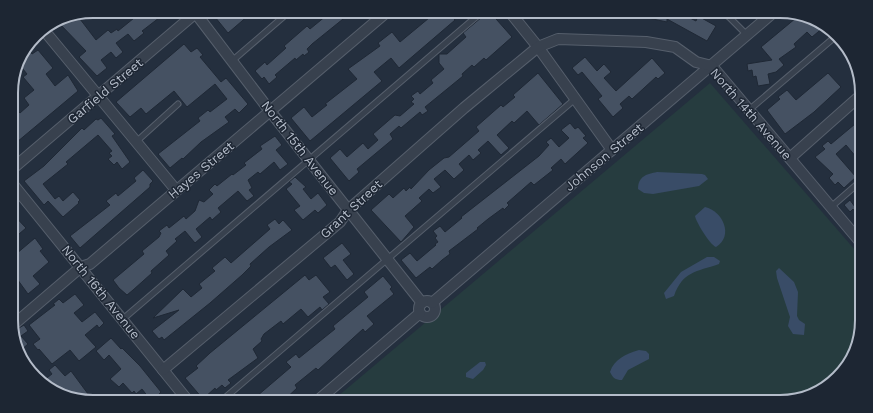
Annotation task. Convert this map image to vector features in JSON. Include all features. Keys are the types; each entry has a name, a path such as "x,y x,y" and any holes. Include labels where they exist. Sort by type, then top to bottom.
{"street":[{"name":"Garfield Street","path":"18,164 189,18"},
{"name":"North 15th Avenue","path":"200,18 270,111 387,259 421,308"},
{"name":"Hayes Street","path":"18,321 81,267 90,264 380,18"},
{"path":"515,18 538,47 612,150"},
{"name":"Johnson Street","path":"432,303 767,18"},
{"path":"47,34 176,190"},
{"name":"North 14th Avenue","path":"538,47 558,39 646,42 675,47 696,62 712,66 855,236"},
{"name":"Grant Street","path":"163,370 340,222 348,210 464,108 538,47"},
{"path":"790,158 855,100"},
{"name":"North 16th Avenue","path":"18,190 183,395"},
{"path":"324,395 428,301 432,303 435,308 432,315 425,317 421,308"}],"lane":[{"path":"232,61 282,18"},
{"path":"123,319 475,18"},
{"path":"730,18 748,35"},
{"path":"749,110 832,39"},
{"path":"228,395 575,100"},
{"path":"136,142 178,104"},
{"path":"831,207 855,186"}],"green space":[{"path":"710,83 855,250 855,325 851,344 845,357 833,373 817,385 794,394 339,395"}],"water":[{"path":"657,172 702,174 708,179 699,186 653,194 644,193 638,189 641,178"},
{"path":"705,207 717,213 724,224 724,237 716,247 710,242 695,216"},
{"path":"707,257 714,257 720,261 719,264 697,271 686,277 674,296 666,299 664,293 681,272"},
{"path":"779,268 794,282 798,292 797,316 799,320 805,324 804,335 793,334 788,326 790,317 777,278 776,271"},
{"path":"639,350 646,351 649,354 649,359 628,370 622,380 613,377 610,372 614,364 625,355"},
{"path":"480,362 485,362 486,365 483,370 473,379 466,377 466,373"}],"building":[{"path":"134,18 159,18 142,31 144,33 134,41 128,34 116,43 123,52 116,58 111,52 101,60 107,68 97,76 79,57 86,51 61,26 80,19 96,40 108,30 111,33 117,29 118,31"},
{"path":"216,18 246,18 228,33"},
{"path":"323,18 344,18 312,44 307,49 309,52 304,56 303,54 296,60 295,58 275,75 277,77 269,84 264,77 262,79 255,71 265,62 267,65 286,48 284,46 307,26 310,29"},
{"path":"429,18 453,18 455,20 399,68 391,58 374,72 382,81 310,141 291,118 304,107 312,117 327,105 325,104 357,79 348,69 380,46 378,43 392,32 400,42"},
{"path":"481,18 495,18 512,37 486,60 484,58 474,67 472,65 462,74 463,76 425,107 428,111 422,115 420,112 401,128 399,126 390,134 393,139 357,169 359,172 349,181 330,158 340,149 347,157 363,143 368,149 378,140 373,134 395,115 400,116 414,104 411,102 414,99 411,96 418,91 420,94 433,83 431,80 444,69 439,63 439,54 447,54 466,37 463,33"},
{"path":"648,18 690,18 696,21 697,18 702,18 716,26 707,41 667,19 667,22"},
{"path":"795,19 820,30 812,37 807,32 794,44 796,47 779,59 784,65 776,72 768,74 770,84 758,86 756,76 753,77 752,70 748,71 747,64 772,60 761,47"},
{"path":"184,44 191,52 197,48 203,55 200,57 221,82 226,78 248,104 239,113 235,109 225,117 229,122 201,142 183,159 182,158 170,168 158,154 200,121 198,118 208,110 210,112 227,99 215,84 187,107 174,91 146,114 141,108 130,117 116,102"},
{"path":"38,50 53,68 46,74 55,86 68,75 78,91 18,141 18,111 20,113 29,105 24,98 34,90 23,77 27,74 22,68 31,52 32,54"},
{"path":"585,57 597,71 604,64 611,72 604,78 616,91 652,58 665,73 658,79 656,77 632,99 629,96 620,104 623,108 613,117 598,99 602,96 582,72 578,75 572,68"},
{"path":"538,73 563,104 539,125 527,111 514,123 512,121 497,135 509,148 501,155 488,141 478,150 481,153 473,160 469,155 459,164 464,170 454,179 445,170 434,179 441,187 433,193 429,189 419,198 422,201 405,216 414,227 401,242 371,210 389,194 393,198 404,188 406,191 410,187 411,189 429,170 444,158 449,157 479,131 476,127 501,105 503,107 515,97 513,95"},
{"path":"828,73 841,87 814,112 785,134 767,110 780,99 778,97 787,90 796,100"},
{"path":"101,118 115,134 112,136 130,162 122,169 117,162 114,165 108,159 112,156 109,153 112,151 98,135 66,162 68,164 43,184 55,199 59,196 63,201 73,192 80,200 78,202 79,203 63,217 48,201 44,205 24,181 44,166 82,128 84,130 96,119 98,120"},
{"path":"570,123 575,129 578,127 586,136 583,138 588,143 565,164 561,159 551,168 553,170 534,185 531,182 507,203 509,205 504,210 503,208 477,228 478,229 449,251 450,254 432,269 430,267 416,278 401,260 410,253 417,261 438,242 435,238 437,236 433,231 440,226 445,232 462,218 461,217 539,156 549,145 546,142 551,138 559,147 569,138 561,130"},
{"path":"855,124 855,156 846,145 836,154 855,176 855,178 844,188 838,182 835,185 829,178 833,174 815,157 825,149 822,146 828,141 831,144"},
{"path":"275,136 282,145 276,150 288,164 280,170 274,162 260,174 258,172 248,180 252,188 249,190 254,196 247,201 238,191 218,208 221,212 212,220 210,217 196,229 202,237 195,243 185,231 175,239 177,241 166,251 169,255 133,290 127,295 119,288 113,280 144,254 142,251 159,237 161,233 159,231 167,225 169,228 184,216 186,219 195,211 199,200 204,202 213,194 209,190 215,184 217,186 246,165 244,163 262,149 260,146"},
{"path":"143,170 153,181 150,184 150,187 80,248 70,236 110,205 106,201 116,193 118,196 136,181 134,178"},
{"path":"295,177 306,187 303,189 311,199 318,193 327,205 318,213 315,210 303,220 294,210 300,206 286,189 292,184 289,182"},
{"path":"850,200 855,207 855,211 853,209 850,212 844,205"},
{"path":"18,219 26,228 18,235"},
{"path":"275,219 279,224 283,220 292,230 269,247 250,264 251,266 242,275 210,303 164,340 162,337 159,339 152,331 179,310 153,318 183,289 191,297 202,288 199,284 215,271 212,268 225,257 231,263 270,229 267,225"},
{"path":"35,238 43,249 40,251 49,262 33,276 40,284 28,294 18,280 18,252"},
{"path":"342,243 351,254 343,260 354,274 347,280 335,265 331,268 323,258"},
{"path":"305,275 309,280 316,275 330,292 323,297 329,304 322,310 320,307 308,317 301,309 283,324 281,321 264,334 261,339 262,341 253,349 258,358 228,380 231,383 225,388 222,385 216,390 215,388 207,395 200,395 185,378 198,368 196,366"},
{"path":"383,276 392,287 390,289 394,294 367,316 374,324 365,332 363,329 318,370 316,368 295,385 297,388 290,395 258,395 291,367 286,362 296,354 299,358 335,329 333,326 368,297 364,292"},
{"path":"75,294 84,305 74,313 82,322 95,312 104,323 99,328 97,325 85,335 96,347 79,361 70,350 52,364 33,344 40,339 29,325 55,305 53,304 59,299 63,303"},
{"path":"24,325 28,331 21,336 28,344 24,348 21,339 19,328"},
{"path":"111,338 140,366 161,392 158,395 147,395 142,389 136,394 134,391 132,393 123,383 119,387 110,379 121,369 109,355 104,360 96,351"},
{"path":"55,365 65,376 71,371 89,395 69,391 56,385 46,378 52,374 49,370"}]}
